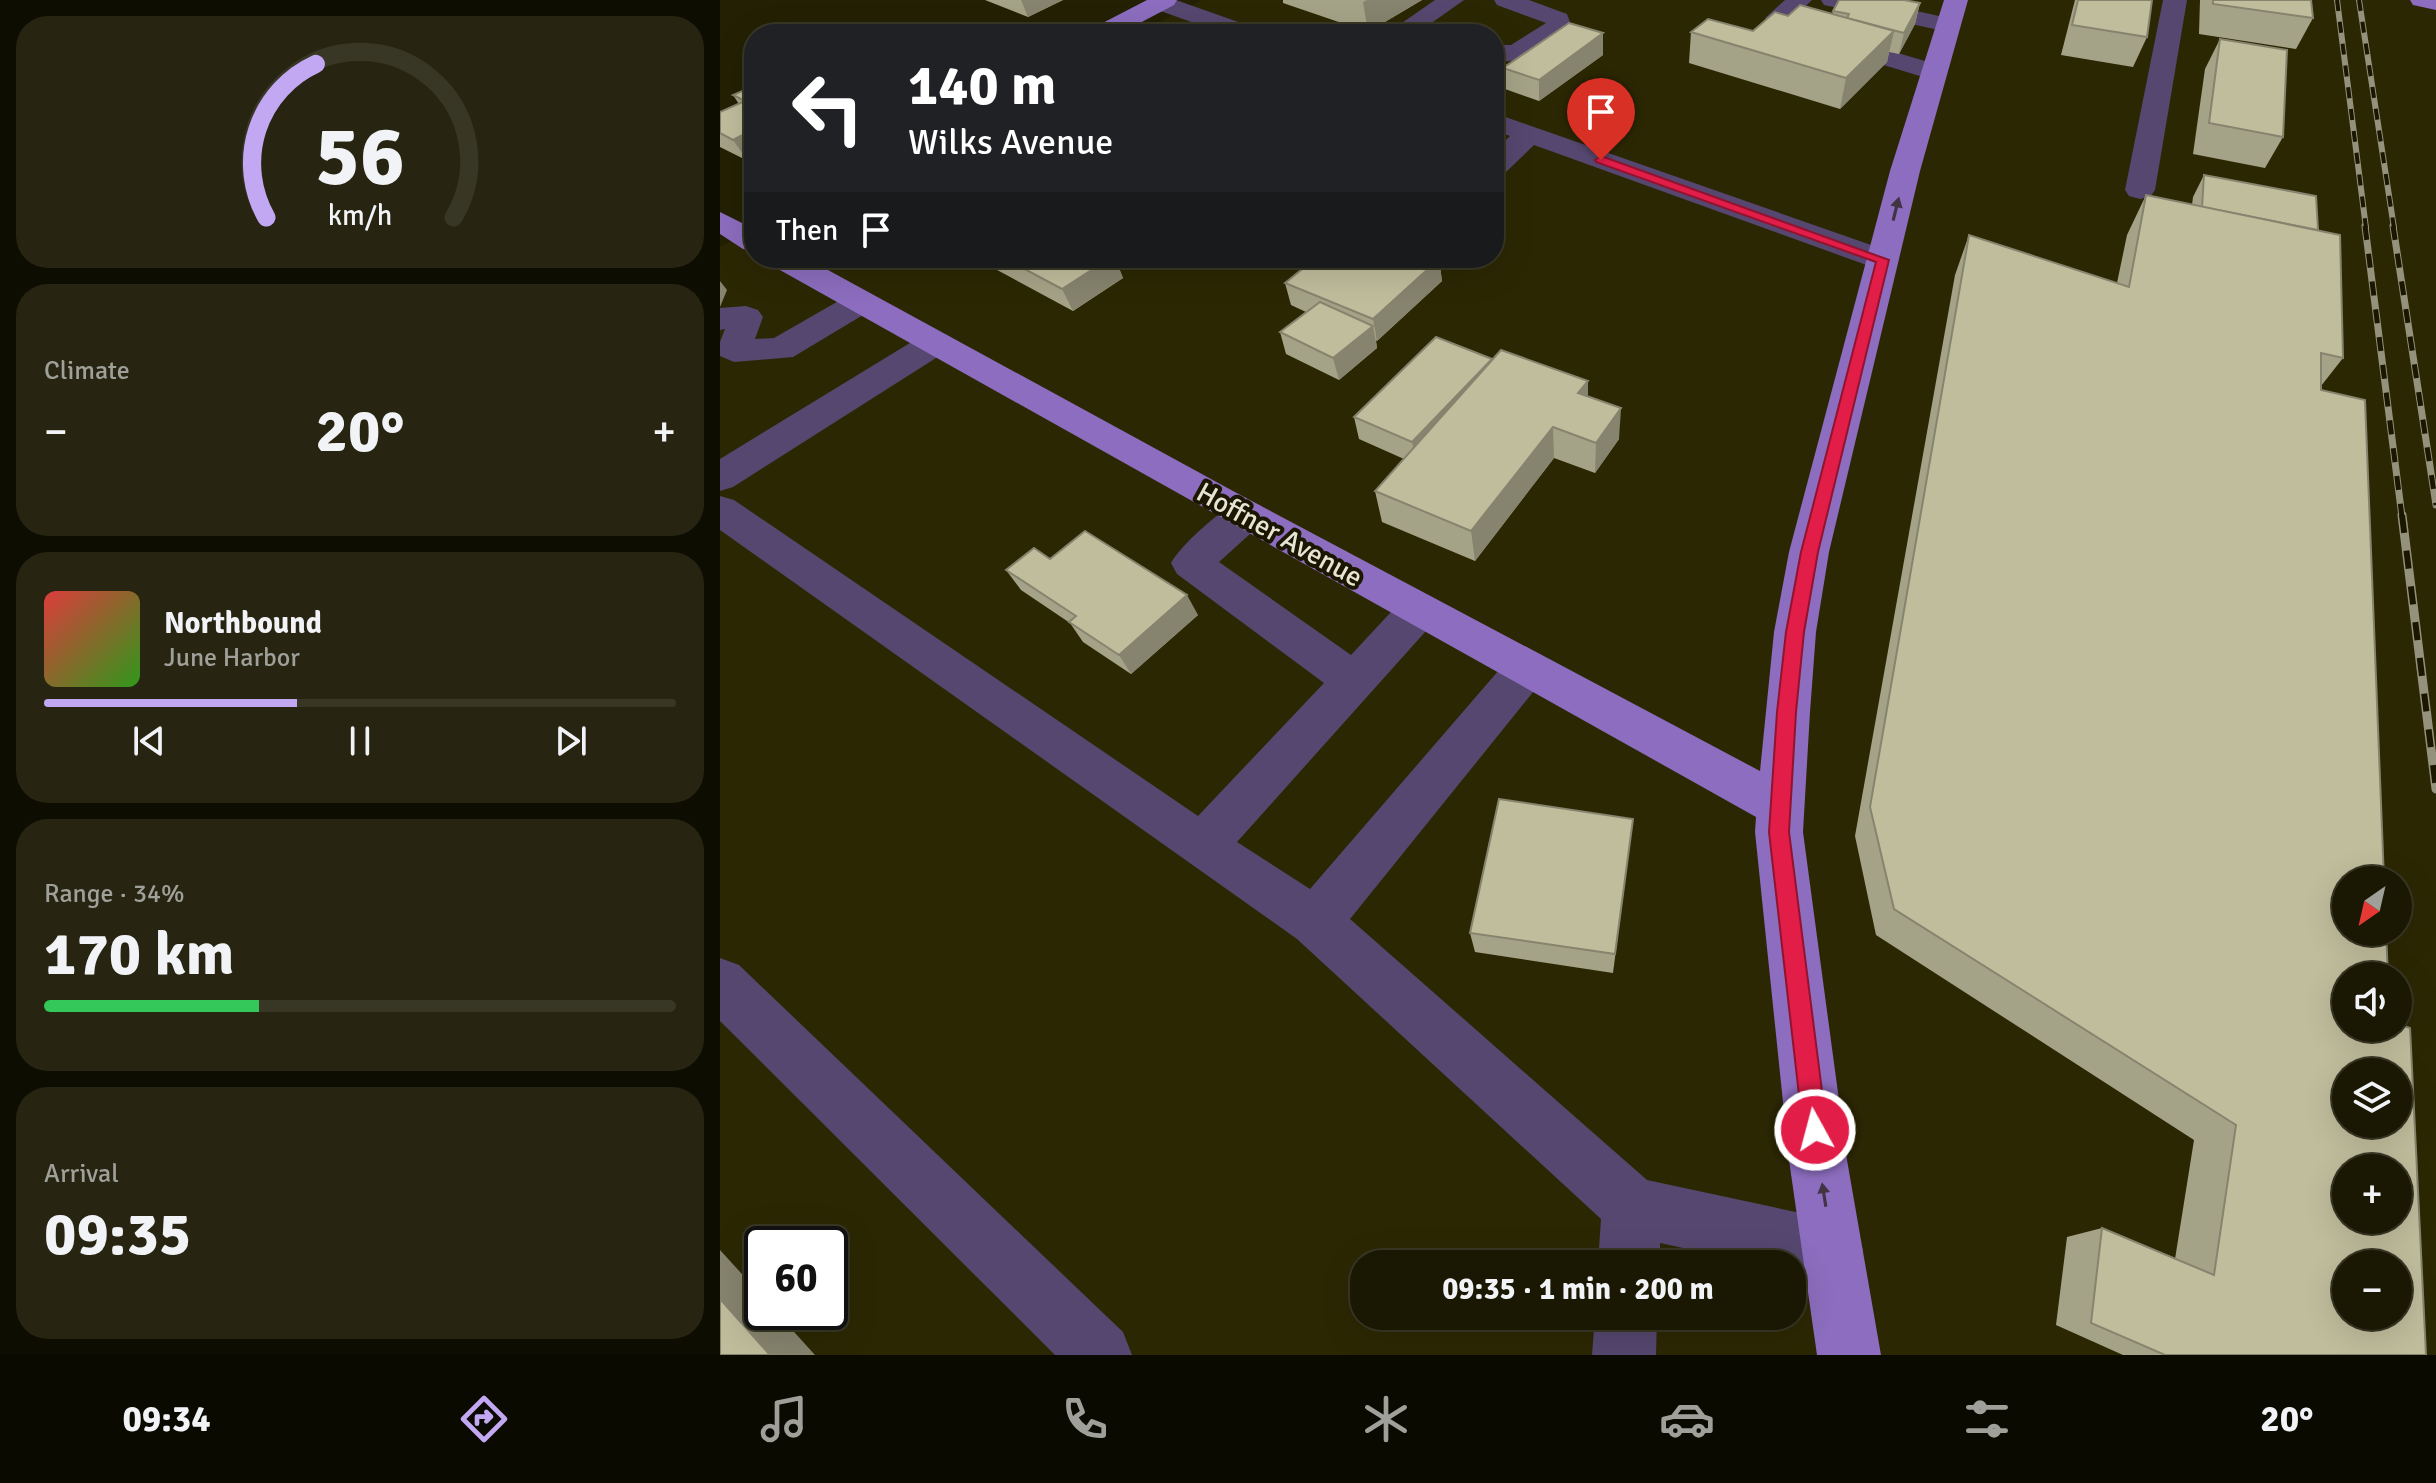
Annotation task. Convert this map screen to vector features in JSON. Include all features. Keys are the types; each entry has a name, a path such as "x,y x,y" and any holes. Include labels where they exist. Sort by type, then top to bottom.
{"main road":[{"path":"2422,0 2436,3"},
{"path":"1119,24 1163,1"},
{"path":"1849,1355 1818,1160 1781,847 1780,806 1795,632 1809,552 1883,260 1952,12"},
{"path":"722,224 744,214"},
{"path":"722,224 744,236"},
{"name":"Hoffner Avenue","path":"800,268 1780,806"}],"street":[{"path":"1424,24 1452,0"},
{"path":"1504,55 1519,53 1559,25 1558,19 1548,13 1506,0"},
{"path":"1800,0 1777,18 1787,28 1933,72"},
{"path":"1833,0 1952,12"},
{"path":"2140,190 2175,0"},
{"path":"1163,1 1223,24"},
{"path":"1504,125 1883,260"},
{"path":"1504,158 1529,134"},
{"path":"733,308 727,352 781,349 861,302"},
{"path":"720,477 935,343"},
{"path":"720,510 1315,922 1630,1236 1833,1250"},
{"path":"1246,515 1191,563 1354,681"},
{"path":"1202,846 1419,610"},
{"path":"1315,922 1527,668"},
{"path":"720,984 1100,1355"},
{"path":"1624,1355 1625,1330"}],"shaded area":[{"path":"1202,0 2436,0 2436,1355 720,1355 720,247 744,235 744,268 1504,268 1504,24 1155,24"}],"building":[{"path":"1839,0 1904,0 1920,3 1904,33 1847,18 1849,14 1833,11"},
{"path":"2078,0 2152,0 2147,37 2072,25"},
{"path":"2213,0 2311,0 2313,18 2213,4"},
{"path":"1800,5 1894,31 1846,78 1691,32 1708,19 1753,31 1775,12 1788,16"},
{"path":"1569,23 1603,33 1539,80 1504,67"},
{"path":"2220,39 2287,50 2283,137 2209,123"},
{"path":"744,90 744,100 733,95"},
{"path":"744,101 744,134 733,140 720,133 720,112"},
{"path":"2204,175 2316,196 2318,230 2202,207"},
{"path":"2146,195 2340,235 2343,358 2321,353 2321,390 2365,400 2383,866 2332,866 2332,946 2387,946 2387,962 2332,962 2332,1042 2411,1042 2411,1058 2332,1058 2332,1138 2412,1138 2412,1069 2426,1355 2165,1355 2091,1323 2102,1228 2214,1275 2236,1125 1894,909 1870,807 1969,235 2129,287"},
{"path":"1023,268 1095,268 1062,289"},
{"path":"1304,268 1429,268 1373,319 1285,283"},
{"path":"1320,302 1373,326 1333,358 1280,332"},
{"path":"1436,337 1492,359 1412,442 1354,417"},
{"path":"1501,350 1588,381 1578,393 1621,408 1596,443 1553,427 1471,531 1375,491"},
{"path":"1085,531 1187,595 1119,655 1069,622 1076,616 1006,570 1034,548 1050,559"},
{"path":"1499,799 1633,819 1615,954 1470,933"},
{"path":"720,1299 744,1326 744,1330 748,1330 770,1355 720,1355"}],"railway":[{"path":"2337,0 2366,228"},
{"path":"2359,0 2394,228"},
{"path":"2365,226 2402,517"},
{"path":"2393,226 2436,505"},
{"path":"2402,515 2436,789"}],"route":[{"path":"1601,160 1883,260 1809,552 1795,632 1787,712 1779,832 1815,1130"}]}
